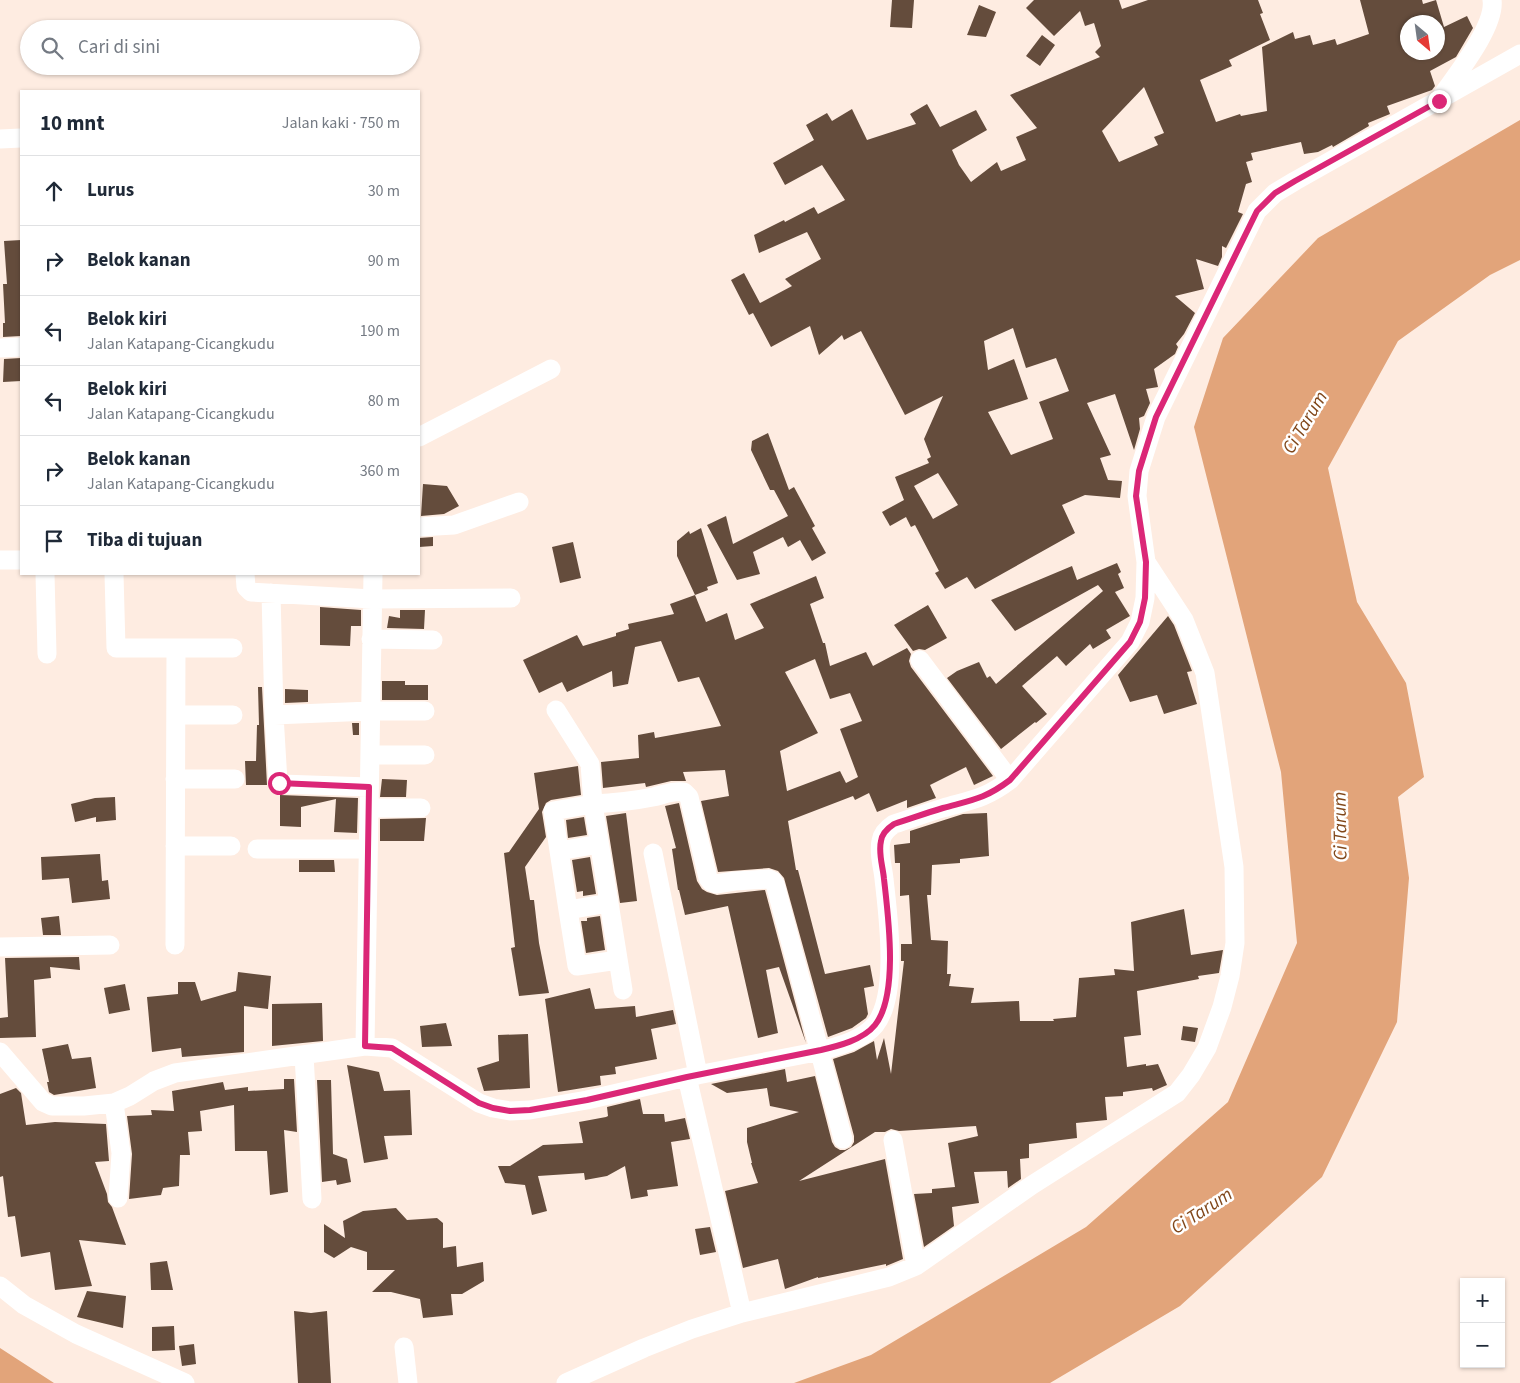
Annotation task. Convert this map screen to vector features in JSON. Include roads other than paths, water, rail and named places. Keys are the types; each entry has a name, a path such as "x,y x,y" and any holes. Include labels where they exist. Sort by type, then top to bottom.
{"street":[{"path":"1439,101 1484,32 1493,13 1492,0"},
{"path":"0,1052 38,1096 52,1106 84,1106 114,1103 130,1096 154,1081 175,1073 365,1046 392,1048 479,1103 510,1111 530,1110 587,1100 692,1076 821,1050 842,1045 863,1034 874,1026 886,1000 890,954 880,846 887,828 911,818 977,800 996,791 1010,780 1130,642 1140,622 1145,598 1146,562 1136,496 1139,471 1145,448 1156,417 1257,211 1275,193 1295,181 1520,54"},
{"path":"0,139 20,138"},
{"path":"0,348 20,347"},
{"path":"420,436 551,369"},
{"path":"420,527 454,525 519,502"},
{"path":"0,560 20,560"},
{"path":"566,1383 692,1329 742,1313 853,1288 890,1277 916,1266 1040,1180 1177,1093 1191,1075 1206,1048 1222,1006 1235,943 1234,867 1212,707 1205,673 1184,620 1146,562"},
{"path":"45,575 47,654"},
{"path":"114,575 116,648 233,648"},
{"path":"245,575 245,584 248,590 271,593 372,599 511,598"},
{"path":"365,1046 373,575"},
{"path":"271,593 274,716 277,779 279,783 369,787"},
{"path":"372,639 433,640"},
{"path":"175,945 176,648"},
{"path":"920,660 1010,780"},
{"path":"274,716 370,710 425,711"},
{"path":"556,710 590,764 593,804 622,990"},
{"path":"176,715 233,715"},
{"path":"370,755 425,756"},
{"path":"175,779 235,779"},
{"path":"618,960 577,966 553,811 655,797 680,791 684,792 689,797 708,878 711,882 716,884 769,879 775,884 844,1139"},
{"path":"369,808 421,808"},
{"path":"559,851 599,844"},
{"path":"175,846 231,846"},
{"path":"257,849 368,849"},
{"path":"653,853 692,1076 742,1313"},
{"path":"568,910 609,903"},
{"path":"0,947 110,945"},
{"path":"304,1055 312,1199"},
{"path":"114,1103 121,1153 118,1198"},
{"path":"893,1140 916,1266"},
{"path":"0,1286 24,1305 76,1334 185,1383"},
{"path":"404,1347 408,1383"}],"water":[{"name":"Ci Tarum","path":"1520,120 1520,260 1490,275 1398,341 1328,468 1357,602 1406,683 1424,777 1398,797 1409,878 1397,1022 1322,1177 1180,1306 1050,1383 794,1383 871,1355 1086,1227 1228,1102 1297,943 1281,772 1194,427 1223,338 1318,238"},
{"path":"0,1348 54,1383 0,1383"}]}
